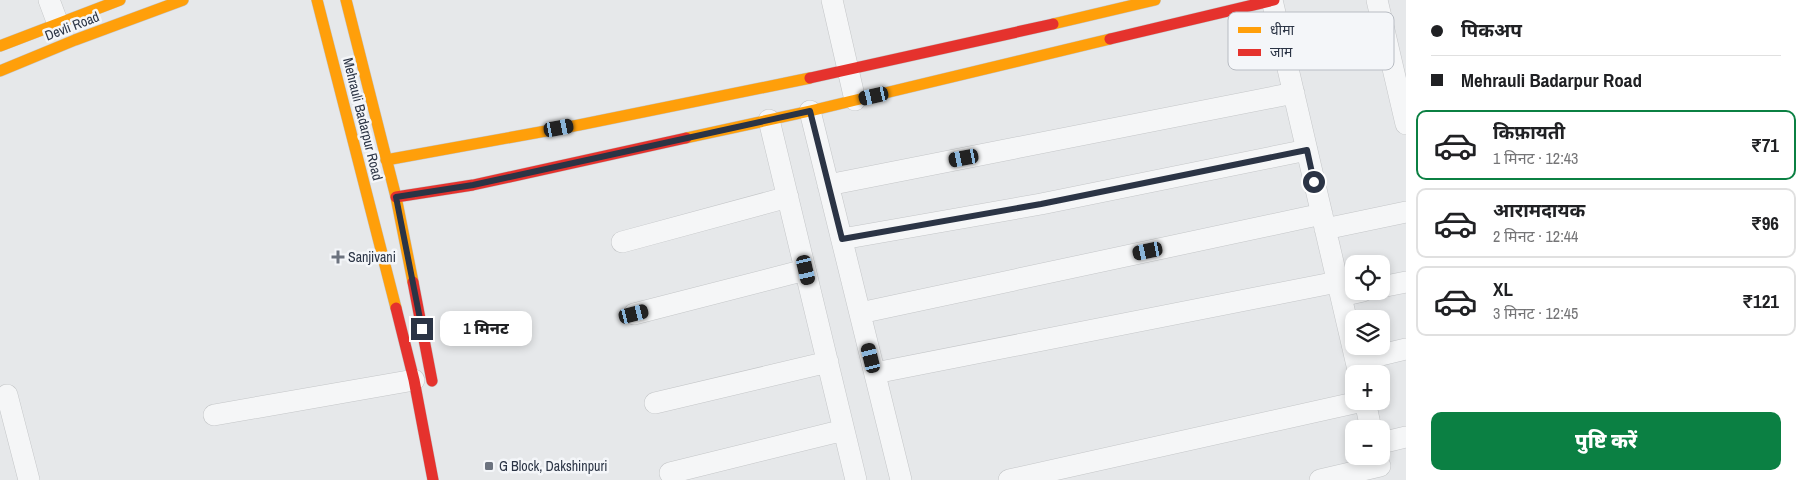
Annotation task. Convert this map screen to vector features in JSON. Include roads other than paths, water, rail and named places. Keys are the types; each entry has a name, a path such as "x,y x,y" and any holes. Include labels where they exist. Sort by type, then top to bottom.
{"street":[{"path":"49,0 58,24"},
{"name":"Devli Road","path":"0,46 120,0"},
{"name":"Devli Road","path":"0,71 75,40 183,0"},
{"name":"Mehrauli Badarpur Road","path":"317,0 414,380 433,480"},
{"name":"Mehrauli Badarpur Road","path":"346,0 396,197 434,395"},
{"path":"832,0 855,100"},
{"path":"386,160 482,144 904,59 1155,0"},
{"path":"396,197 473,185 810,111 1273,0"},
{"path":"1377,0 1381,12"},
{"path":"1394,52 1399,67 1406,124"},
{"path":"1289,70 1357,365"},
{"path":"828,185 1294,93"},
{"path":"810,111 901,480"},
{"path":"769,120 856,480"},
{"path":"842,239 1041,204 1307,150"},
{"path":"622,242 788,197"},
{"path":"860,313 1323,221 1406,212"},
{"path":"634,314 806,270"},
{"path":"1390,285 1406,282"},
{"path":"874,373 1339,289 1345,290"},
{"path":"1362,365 1406,349"},
{"path":"655,403 828,362"},
{"path":"214,415 414,380"},
{"path":"8,395 29,480"},
{"path":"1009,480 1345,405"},
{"path":"670,473 844,430"},
{"path":"1390,441 1406,438"},
{"path":"1320,480 1380,467"}],"place":[{"name":"Sanjivani","path":"338,257"},
{"name":"G Block, Dakshinpuri","path":"489,466"}]}
